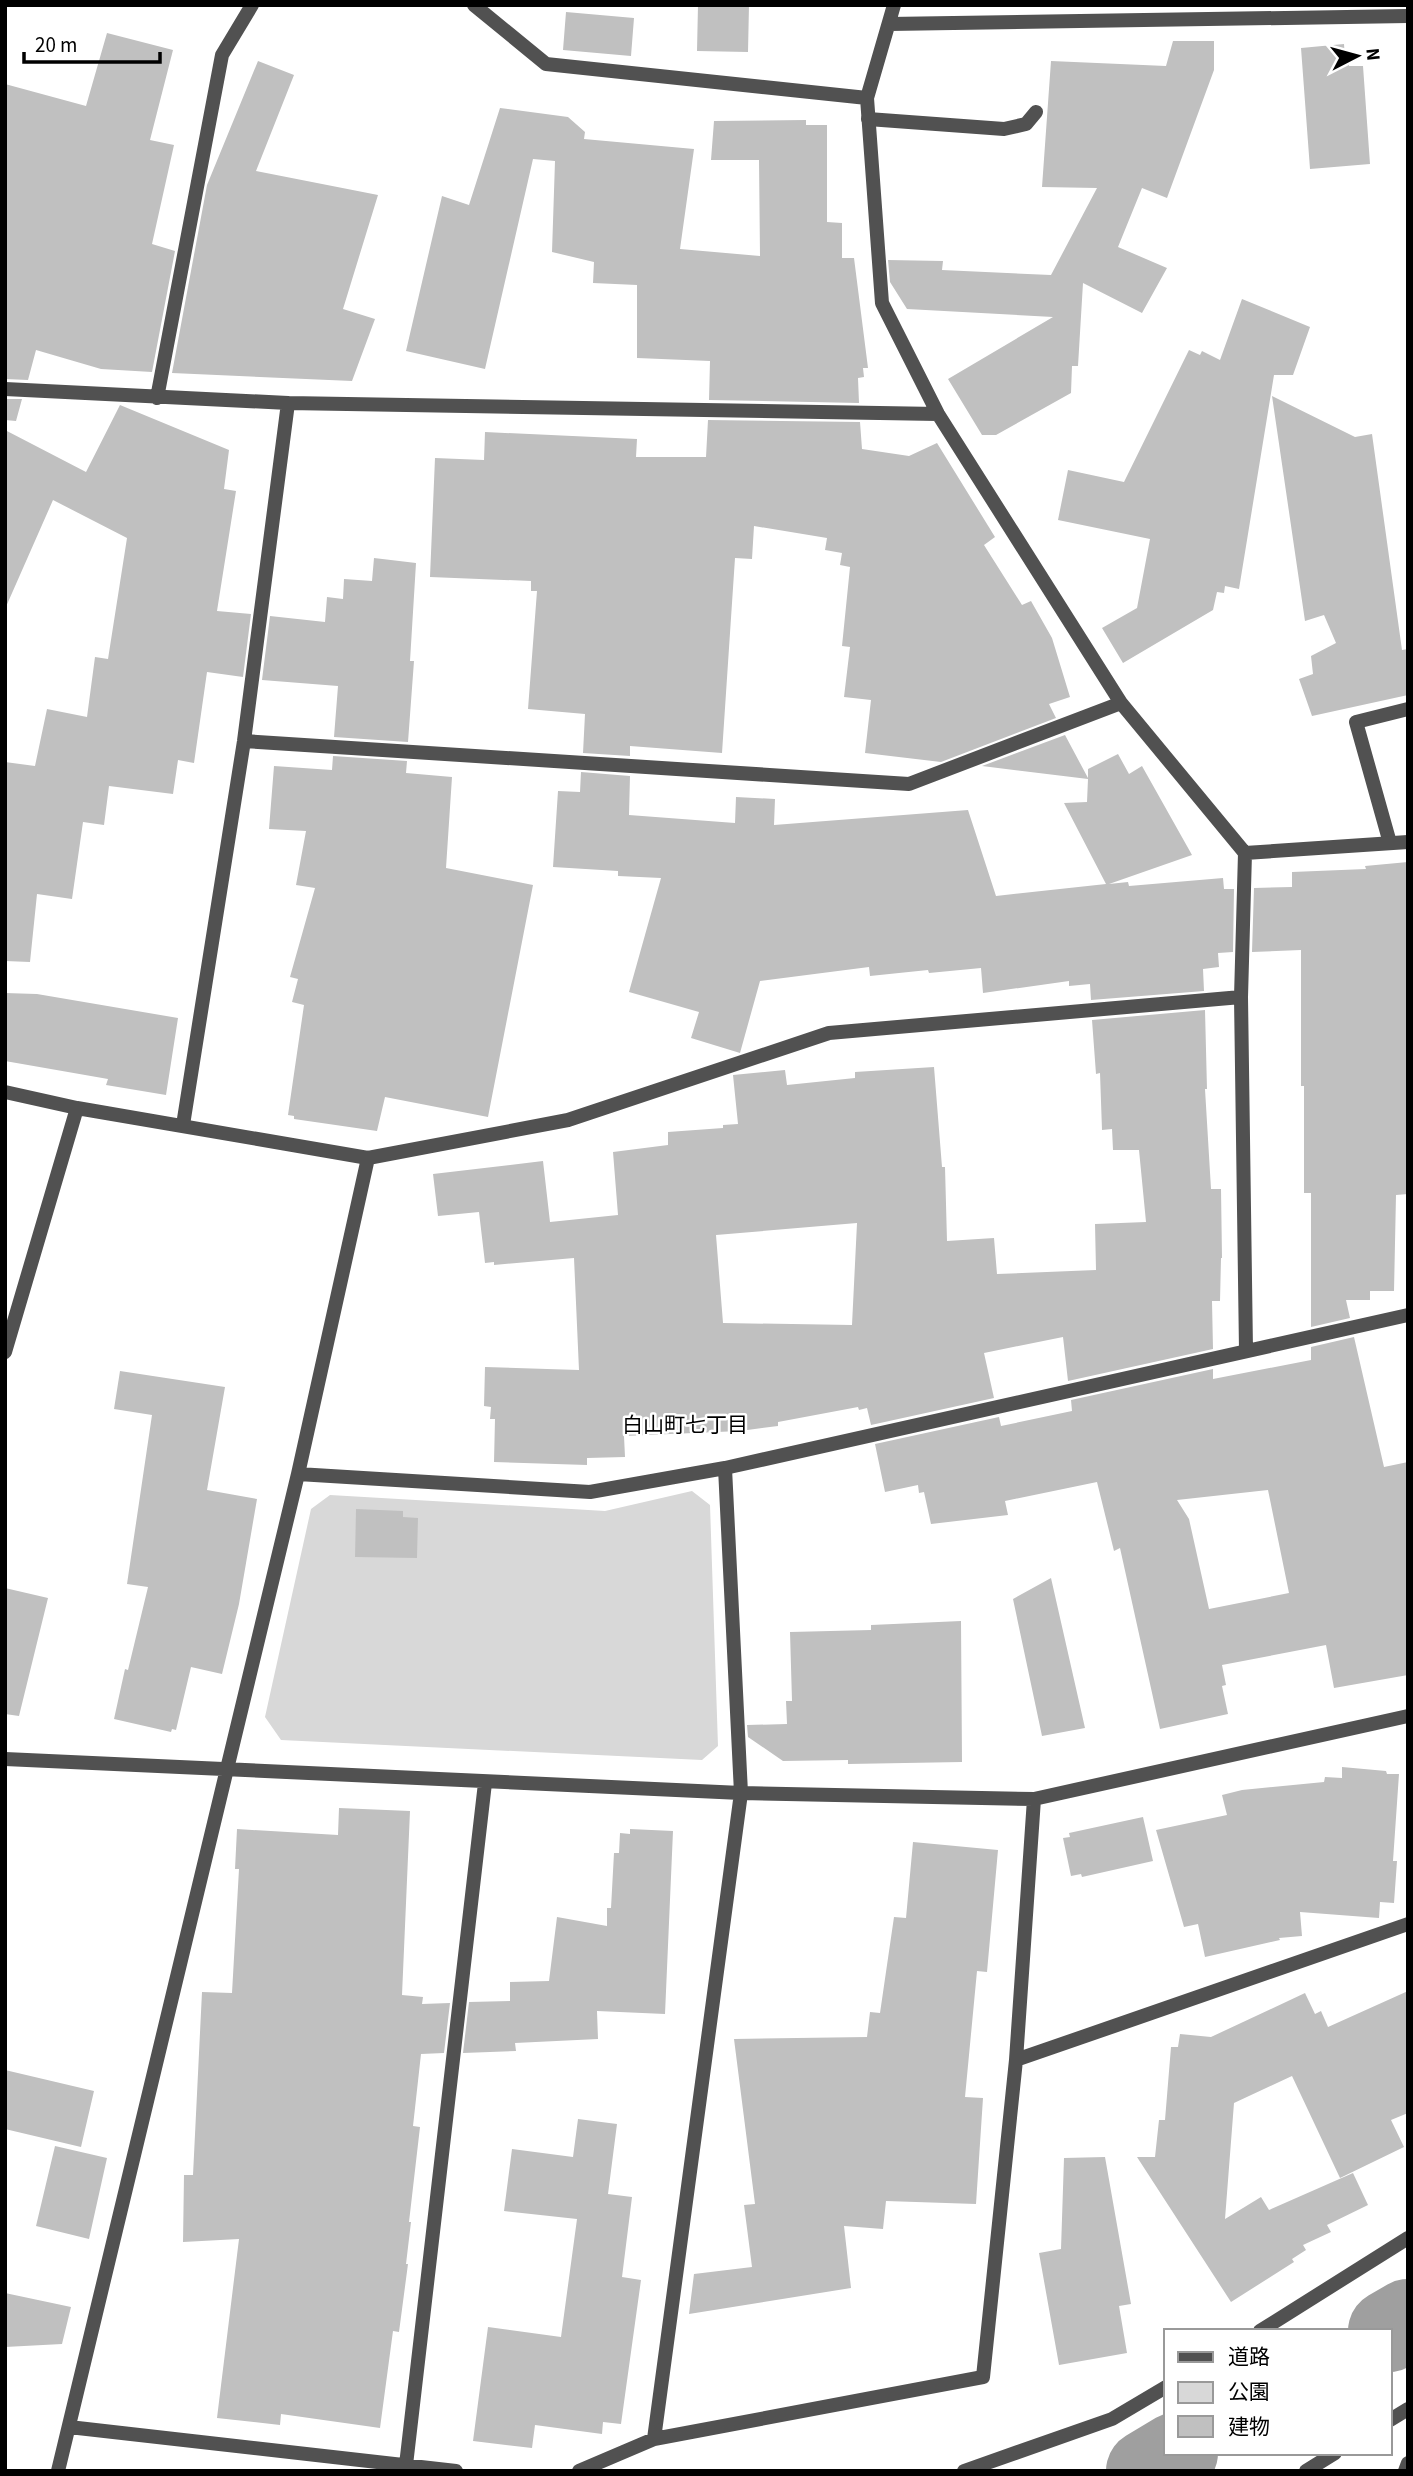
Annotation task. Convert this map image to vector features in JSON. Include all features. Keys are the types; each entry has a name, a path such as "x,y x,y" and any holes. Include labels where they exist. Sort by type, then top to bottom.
{"street":[{"path":"157,398 222,55 252,5"},
{"path":"474,5 546,64 867,98"},
{"path":"894,5 867,98 882,303 938,414 1121,702 1245,853 1241,997 1246,1350"},
{"path":"889,24 1242,12 1408,16"},
{"path":"868,119 1004,130 1026,124 1036,112"},
{"path":"5,389 288,403 938,414"},
{"path":"183,1125 244,741 288,403"},
{"path":"244,741 909,784 1121,702"},
{"path":"1390,843 1356,722 1408,709"},
{"path":"1245,853 1408,842"},
{"path":"5,1092 77,1108 368,1158 568,1120 829,1033 1241,997"},
{"path":"5,1352 77,1108"},
{"path":"58,2471 298,1474 368,1158"},
{"path":"298,1474 590,1492 725,1468 1408,1315"},
{"path":"654,2439 741,1793 725,1468"},
{"path":"5,1759 741,1793 1034,1799 1408,1716"},
{"path":"406,2465 485,1783"},
{"path":"579,2471 654,2439 983,2377 1016,2060 1034,1799"},
{"path":"1016,2060 1408,1924"},
{"path":"1262,2329 1408,2238"},
{"path":"964,2471 1112,2419 1164,2388"},
{"path":"1392,2419 1408,2409"},
{"path":"69,2427 456,2471"},
{"path":"1306,2471 1332,2455"},
{"path":"1405,2471 1408,2463"}],"green space":[{"path":"692,1491 710,1505 718,1746 702,1760 281,1740 265,1717 311,1509 330,1495 605,1511"}],"building":[{"path":"698,5 749,5 748,52 697,51"},
{"path":"566,12 634,18 631,56 563,50"},
{"path":"107,33 173,50 150,140 174,145 152,244 175,251 152,372 101,369 36,350 28,380 5,379 5,84 86,106"},
{"path":"1173,41 1214,41 1214,70 1167,198 1142,188 1118,247 1167,268 1142,313 1083,283 1078,366 1072,366 1071,393 996,435 982,435 948,379 1053,317 907,309 890,282 888,260 943,261 942,270 1051,275 1097,188 1042,187 1051,61 1166,66"},
{"path":"1344,44 1345,60 1348,60 1349,66 1363,66 1370,164 1310,169 1301,48"},
{"path":"258,61 294,75 256,171 378,195 343,309 375,319 352,381 172,373 207,185"},
{"path":"500,108 568,117 585,132 584,139 694,149 680,249 760,256 759,160 711,160 714,121 806,120 806,125 827,125 827,222 842,223 842,258 854,258 868,368 863,368 864,377 858,378 859,403 709,400 710,361 637,358 637,285 593,283 594,262 552,252 555,161 533,159 485,369 406,351 442,196 469,205"},
{"path":"1242,299 1310,327 1293,375 1274,375 1239,589 1225,586 1224,593 1217,592 1213,610 1123,663 1102,628 1137,608 1150,539 1058,520 1068,470 1124,482 1189,350 1200,355 1202,351 1220,360"},
{"path":"1272,396 1355,437 1372,434 1402,650 1408,649 1408,695 1312,716 1299,679 1313,674 1311,656 1336,643 1324,615 1305,621"},
{"path":"5,399 22,399 16,421 5,420"},
{"path":"120,405 229,450 224,489 236,491 217,611 251,614 243,677 207,672 194,763 178,760 173,794 109,786 104,825 83,822 72,899 37,894 30,962 5,961 5,762 35,766 47,709 87,717 95,657 108,659 127,538 53,500 5,609 5,430 86,472"},
{"path":"708,420 860,422 862,449 909,456 937,443 995,537 984,545 1022,605 1031,601 1052,638 1070,697 1049,704 1056,718 941,762 865,753 871,700 844,697 850,647 842,646 850,567 840,565 842,553 825,550 827,538 754,526 752,559 735,558 722,753 630,746 630,756 583,753 585,714 528,709 537,591 531,591 531,581 430,577 435,458 484,460 485,432 637,439 636,457 706,457"},
{"path":"374,558 416,563 410,661 414,661 408,742 334,737 338,686 262,680 270,616 325,622 327,597 343,599 344,579 372,581"},
{"path":"1065,735 1088,778 1088,769 1118,754 1129,774 1142,766 1192,855 1109,884 1128,882 1129,886 1223,878 1224,889 1234,889 1233,952 1218,953 1219,967 1203,969 1204,991 1091,1000 1090,984 1069,986 1069,981 983,993 981,968 870,976 869,967 760,981 740,1053 691,1038 699,1012 629,992 661,878 618,876 618,871 553,867 558,791 580,792 581,772 630,776 629,815 735,823 736,797 775,799 774,825 968,810 996,896 1106,884 1064,803 1087,802 1088,779 982,766"},
{"path":"333,756 407,761 406,773 452,777 446,868 533,885 488,1117 385,1097 377,1131 294,1119 294,1116 288,1115 304,1005 292,1002 298,979 290,977 315,888 296,885 306,831 269,829 274,766 332,770"},
{"path":"1408,862 1408,1194 1396,1195 1394,1291 1370,1291 1370,1300 1346,1300 1350,1318 1311,1327 1311,1193 1304,1193 1304,1086 1301,1086 1301,950 1252,952 1254,888 1292,887 1292,872 1366,869 1365,866"},
{"path":"5,993 37,994 178,1018 166,1095 106,1085 108,1079 5,1061"},
{"path":"1205,1010 1205,1089 1211,1189 1221,1189 1220,1301 1212,1301 1213,1349 1068,1381 1063,1337 984,1353 994,1398 871,1425 867,1408 859,1410 858,1407 778,1422 778,1426 740,1431 624,1436 625,1457 587,1458 587,1465 494,1462 495,1419 490,1419 491,1407 484,1406 485,1367 579,1370 574,1258 494,1265 494,1262 485,1263 479,1212 438,1216 433,1174 543,1161 550,1222 618,1215 613,1152 668,1145 668,1132 723,1128 723,1125 738,1124 733,1075 785,1070 787,1085 855,1078 855,1072 934,1067 942,1167 945,1167 947,1241 994,1238 997,1274 1096,1270 1095,1224 1146,1222 1139,1150 1113,1150 1112,1129 1102,1130 1100,1073 1096,1074 1092,1020","holes":["857,1223 852,1325 723,1323 716,1235"]},
{"path":"1354,1337 1384,1467 1408,1462 1408,1675 1334,1688 1326,1645 1222,1665 1226,1685 1222,1686 1228,1714 1160,1729 1120,1548 1114,1551 1097,1482 1005,1501 1008,1515 931,1524 924,1492 919,1493 918,1485 885,1492 875,1444 999,1417 1001,1426 1072,1411 1071,1400 1213,1369 1213,1379 1311,1360 1311,1347","holes":["1268,1490 1289,1593 1209,1609 1189,1519 1177,1500"]},
{"path":"120,1371 225,1387 207,1490 257,1499 239,1604 222,1674 191,1667 176,1730 172,1729 171,1732 114,1719 148,1587 127,1584 152,1415 114,1409"},
{"path":"356,1509 403,1511 403,1517 418,1518 417,1558 355,1557"},
{"path":"1051,1578 1085,1728 1042,1736 1013,1599"},
{"path":"5,1588 48,1598 19,1716 5,1714"},
{"path":"961,1621 962,1762 848,1764 848,1760 783,1761 748,1737 747,1725 787,1724 786,1701 792,1701 790,1632 871,1630 871,1625"},
{"path":"1342,1767 1399,1774 1393,1861 1397,1861 1394,1903 1380,1902 1379,1918 1300,1912 1302,1936 1279,1938 1280,1940 1205,1957 1198,1924 1184,1927 1156,1830 1227,1815 1222,1795 1242,1790 1324,1782 1325,1777 1342,1778"},
{"path":"339,1808 410,1811 402,1995 423,1997 422,2004 450,2003 444,2053 421,2054 413,2126 420,2127 409,2222 408,2264 399,2332 393,2331 380,2428 281,2414 280,2425 217,2418 239,2239 183,2242 184,2175 193,2175 202,1992 232,1993 239,1869 235,1869 237,1829 338,1835"},
{"path":"1143,1817 1153,1861 1082,1877 1081,1874 1071,1876 1063,1838 1070,1837 1069,1833"},
{"path":"630,1829 673,1831 665,2014 597,2011 598,2039 515,2043 516,2051 463,2053 469,2002 510,2001 510,1982 549,1981 557,1917 607,1926 607,1908 611,1908 614,1853 619,1853 620,1833 630,1834"},
{"path":"913,1842 998,1850 987,1972 977,1971 965,2097 983,2098 976,2204 886,2201 883,2229 844,2226 851,2288 689,2314 694,2274 752,2267 744,2205 755,2204 734,2039 867,2037 870,2012 880,2013 894,1917 906,1918"},
{"path":"1408,1991 1408,2113 1391,2120 1404,2147 1340,2178 1292,2076 1234,2103 1225,2219 1261,2197 1269,2210 1353,2173 1368,2205 1327,2225 1331,2232 1303,2245 1306,2250 1292,2259 1294,2262 1231,2302 1137,2157 1155,2157 1159,2120 1165,2120 1171,2047 1178,2047 1180,2034 1211,2037 1305,1993 1315,2014 1321,2011 1328,2027"},
{"path":"5,2070 94,2091 81,2147 5,2129"},
{"path":"578,2119 617,2124 608,2194 632,2197 622,2277 641,2280 621,2424 603,2422 602,2434 535,2425 532,2448 473,2441 488,2327 561,2337 577,2219 504,2211 512,2149 573,2157"},
{"path":"55,2146 107,2158 89,2239 36,2226"},
{"path":"1105,2157 1131,2304 1119,2306 1127,2353 1059,2365 1039,2253 1061,2249 1064,2158"},
{"path":"5,2293 71,2307 62,2344 5,2347"}],"waterway":[{"path":"1392,2329 1408,2320"},
{"path":"1147,2471 1174,2455"}],"district":[{"name":"白山町七丁目","path":"685,1425"}]}
